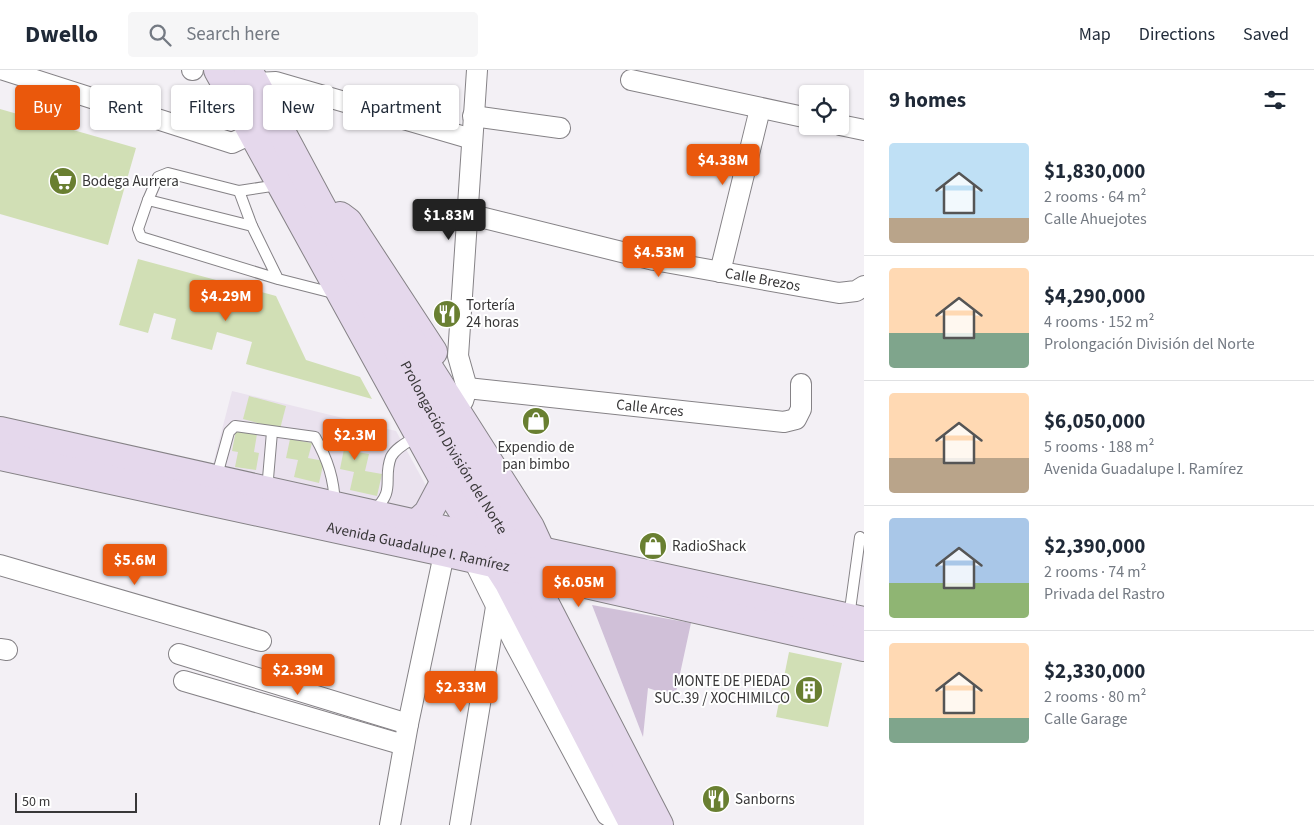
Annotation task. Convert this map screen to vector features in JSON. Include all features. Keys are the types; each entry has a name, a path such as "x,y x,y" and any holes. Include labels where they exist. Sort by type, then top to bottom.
{"main road":[{"name":"Prolongación División del Norte","path":"218,70 445,481 509,583 634,825"},
{"path":"231,70 318,226 332,230 346,240 463,401"},
{"name":"Prolongación División del Norte","path":"263,76 314,195 448,443 491,552"},
{"path":"314,195 348,222 463,401 550,567 556,605 557,628"},
{"name":"Avenida Guadalupe I. Ramírez","path":"0,431 416,524 446,542"},
{"name":"Avenida Guadalupe I. Ramírez","path":"0,456 446,542 864,647"},
{"path":"416,524 428,513 445,481"},
{"path":"550,567 557,628 659,825"},
{"name":"Avenida Guadalupe I. Ramírez","path":"550,567 856,620"}],"street":[{"path":"4,70 232,143 253,133"},
{"path":"463,401 458,356 477,70"},
{"path":"263,76 472,139"},
{"path":"631,80 799,116"},
{"path":"720,272 760,108"},
{"path":"473,116 560,128"},
{"path":"849,127 864,130"},
{"name":"Calle Brezos","path":"468,214 654,260 839,293 860,289"},
{"name":"Calle Arces","path":"463,401 784,422 796,419 801,408 801,384"},
{"path":"390,825 408,724 446,542"},
{"path":"460,825 496,607 491,552"},
{"path":"0,564 261,641"},
{"path":"496,607 607,815 624,825"},
{"path":"179,654 408,724"},
{"path":"184,681 404,745"}],"lane":[{"path":"282,185 239,191 168,173 158,177 138,229 141,236 278,280 343,296"},
{"path":"239,191 252,226 278,280"},
{"path":"148,200 252,226"},
{"path":"216,479 229,432 235,426 272,432 303,434 315,437 324,452 333,477 335,506"},
{"path":"267,491 272,432"},
{"path":"370,514 382,504 388,493 391,458 398,448 420,434"},
{"path":"856,620 860,537"}],"shaded area":[{"path":"232,391 396,431 430,493 416,508 397,512 212,468"},
{"path":"592,605 691,623 675,697 648,688 643,737"}],"building":[{"name":"Bodega Aurrera","path":"0,109 15,113 15,130 73,130 136,148 108,245 0,214"},
{"path":"138,259 276,296 306,360 360,377 372,399 246,364 252,342 217,332 212,350 171,339 176,319 154,313 148,333 119,325"},
{"path":"249,396 286,406 280,429 243,419"},
{"path":"332,427 361,433 357,452 369,454 365,471 382,474 377,496 350,490 354,472 340,469 344,449 328,446"},
{"path":"236,430 257,434 254,452 259,453 256,470 235,467 238,452 232,451"},
{"path":"290,439 312,443 308,458 324,461 319,483 294,477 298,460 286,458"},
{"name":"MONTE DE PIEDAD SUC.39 / XOCHIMILCO","path":"789,652 842,663 828,727 776,717"}],"place":[{"name":"Bodega Aurrera","path":"63,181"},
{"name":"Tortería 24 horas","path":"447,314"},
{"name":"Expendio de pan bimbo","path":"536,421"},
{"name":"RadioShack","path":"653,546"},
{"name":"MONTE DE PIEDAD SUC.39 / XOCHIMILCO","path":"809,690"},
{"name":"Sanborns","path":"716,799"}]}
